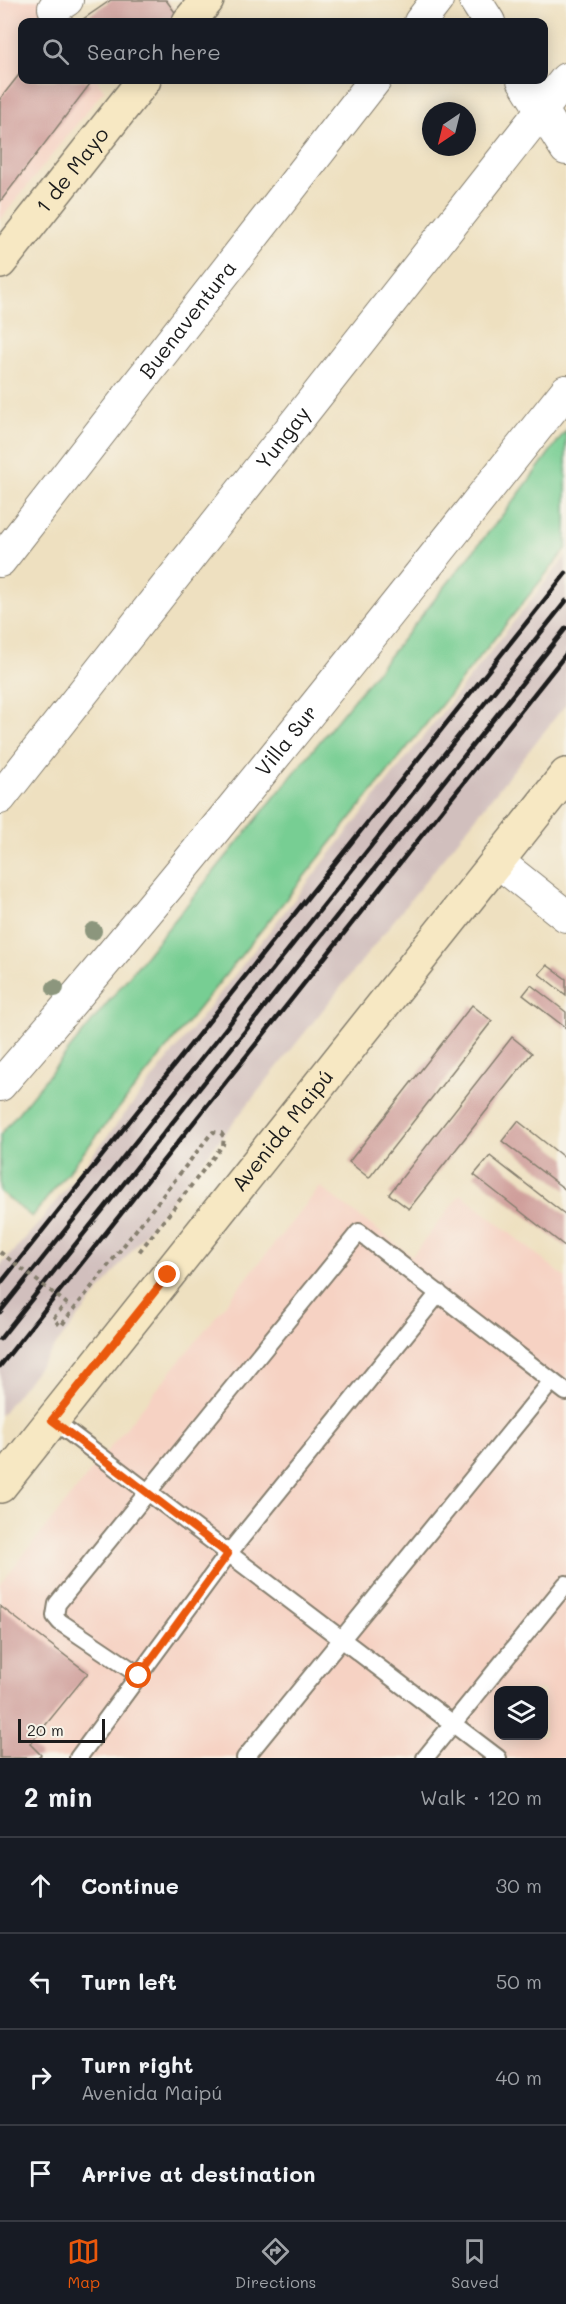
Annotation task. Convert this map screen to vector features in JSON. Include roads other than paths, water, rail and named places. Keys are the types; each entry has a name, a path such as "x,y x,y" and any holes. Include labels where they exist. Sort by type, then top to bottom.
{"main road":[{"path":"192,18 207,0"},
{"name":"1 de Mayo","path":"0,262 141,84"},
{"name":"Avenida Maipú","path":"0,1486 566,775"}],"street":[{"path":"423,18 437,0"},
{"path":"475,0 486,18"},
{"name":"Yungay","path":"0,798 566,79"},
{"name":"Buenaventura","path":"0,561 372,84"},
{"path":"526,84 566,149"},
{"name":"Villa Sur","path":"0,1085 72,1002 199,847 566,391"},
{"path":"497,861 566,916"}],"lane":[{"path":"139,1676 55,1616 57,1604 149,1494 359,1232 566,1392"},
{"path":"78,1758 228,1554 439,1293"},
{"path":"245,1758 552,1381"},
{"path":"52,1420 498,1758"},
{"path":"425,1758 566,1584"}],"railway":[{"path":"0,1284 566,573"},
{"path":"0,1312 566,601"},
{"path":"0,1339 566,628"},
{"path":"0,1366 566,654"}]}
